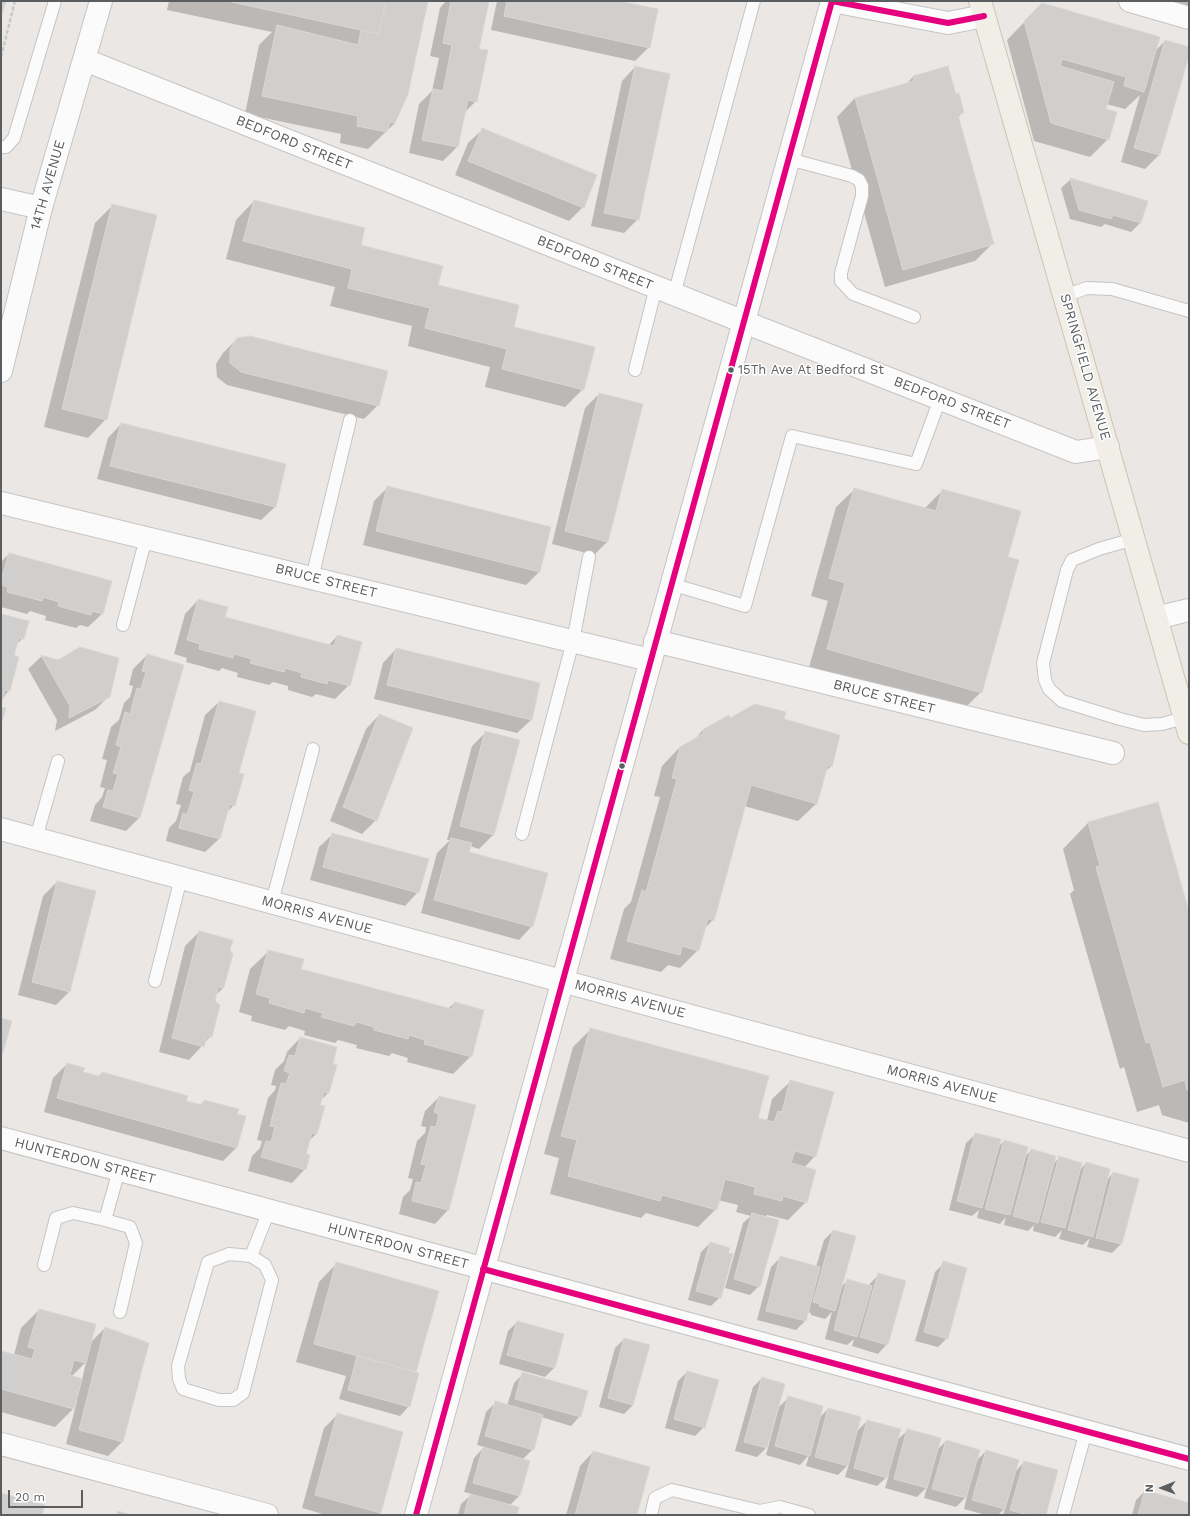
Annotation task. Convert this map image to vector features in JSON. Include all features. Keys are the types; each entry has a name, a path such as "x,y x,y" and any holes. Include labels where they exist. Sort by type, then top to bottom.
{"main road":[{"name":"SPRINGFIELD AVENUE","path":"982,8 1187,725"}],"street":[{"name":"14TH AVENUE","path":"1,371 40,208 85,60 101,1"},
{"path":"416,1515 832,1 948,23 982,8"},
{"path":"1130,1 1189,18"},
{"name":"BEDFORD STREET","path":"85,60 665,291 1076,452 1108,447"},
{"path":"1,199 40,208"},
{"name":"BRUCE STREET","path":"1,503 573,641 653,650 1113,753"},
{"path":"1156,618 1189,610"},
{"name":"MORRIS AVENUE","path":"1,829 1189,1151"},
{"name":"HUNTERDON STREET","path":"1,1138 1189,1459"},
{"path":"1,1444 267,1515"}],"lane":[{"path":"1,147 6,147 14,138 55,1"},
{"path":"634,370 665,291 754,1"},
{"path":"789,159 852,176 859,180 862,186 862,196 841,273 841,281 853,294 914,317"},
{"path":"1064,296 1087,288 1112,289 1189,311"},
{"path":"671,584 745,606 792,436 916,464 940,399"},
{"path":"312,578 350,420"},
{"path":"123,625 146,538"},
{"path":"1134,539 1099,549 1072,560 1067,570 1043,663 1045,680 1049,689 1062,701 1144,726 1162,724 1187,725"},
{"path":"522,834 573,641 589,557"},
{"path":"272,902 312,748"},
{"path":"36,838 58,761"},
{"path":"155,981 181,878"},
{"path":"105,1220 119,1170"},
{"path":"251,1256 269,1211"},
{"path":"44,1265 56,1218 73,1213 130,1227 136,1243 120,1312"},
{"path":"229,1254 251,1256 265,1265 272,1280 243,1393 233,1400 219,1400 183,1389 178,1378 178,1366 208,1262 229,1254"},
{"path":"1063,1515 1086,1431"},
{"path":"651,1515 655,1498 672,1490 760,1511 780,1507 809,1515"}],"path":[{"path":"1,56 16,1"}],"building":[{"path":"1,1 6,1 1,17"},
{"path":"227,1 386,1 379,34"},
{"path":"386,1 428,1 408,94 395,123 390,122 387,132 357,126 358,116 262,96 277,25 358,45 361,30 379,34"},
{"path":"451,1 489,1 479,49 488,50 477,102 468,100 458,147 422,140 433,89 443,91 452,45 443,43"},
{"path":"507,1 619,1 658,9 650,48 504,16"},
{"path":"1042,3 1160,37 1144,92 1124,86 1126,77 1062,59 1060,66 1114,82 1106,109 1117,112 1109,140 1051,123 1024,21"},
{"path":"1165,40 1189,47 1189,56 1160,155 1134,148"},
{"path":"635,66 670,74 639,220 604,213"},
{"path":"948,66 956,94 959,93 964,113 958,115 994,244 903,270 855,98 914,81 913,76"},
{"path":"482,128 597,175 584,208 468,161"},
{"path":"1070,178 1148,201 1141,223 1113,215 1111,219 1079,210"},
{"path":"254,200 365,228 361,245 443,266 438,285 519,305 514,327 595,347 584,390 502,369 507,349 425,328 430,308 348,288 352,269 243,241"},
{"path":"112,204 157,215 107,420 62,409"},
{"path":"250,336 388,371 379,406 241,372 230,363 230,350 237,338"},
{"path":"599,393 643,404 608,542 565,531"},
{"path":"121,423 286,464 276,507 110,466"},
{"path":"387,486 551,527 540,572 376,531"},
{"path":"854,488 936,511 942,489 1021,511 1008,557 1019,560 982,693 827,649 845,583 829,578"},
{"path":"9,553 112,581 103,614 92,611 91,615 58,606 59,602 43,597 42,601 7,592 8,587 1,585 1,580"},
{"path":"198,599 228,607 225,617 334,646 337,635 362,642 350,686 328,680 327,684 301,677 302,673 285,668 284,672 250,663 252,659 234,654 233,658 199,649 200,644 187,640"},
{"path":"1,614 29,621 24,639 19,638 14,655 19,657 10,691 5,690 1,705"},
{"path":"80,647 119,658 110,697 69,718 70,706 41,655 58,660"},
{"path":"396,648 540,683 532,720 387,685"},
{"path":"147,654 184,665 140,818 103,807 108,790 113,791 118,774 113,773 121,747 116,745 125,712 130,714 137,688 141,689 146,672 142,671"},
{"path":"219,701 256,711 239,773 244,774 235,806 230,804 220,839 179,828 183,813 187,815 194,792 189,790 197,763 201,764"},
{"path":"755,704 786,712 784,719 840,735 832,767 828,765 817,804 751,785 714,921 708,919 699,951 682,946 680,955 627,941 642,890 646,892 677,779 672,778 680,747 704,733 702,730 729,715 730,718"},
{"path":"1,707 6,708 1,725"},
{"path":"379,714 413,728 377,821 343,807"},
{"path":"485,731 520,740 494,835 460,826"},
{"path":"1158,802 1189,912 1189,1090 1187,1090 1185,1080 1163,1087 1150,1042 1146,1043 1096,867 1100,866 1088,822"},
{"path":"332,833 429,859 419,893 323,867"},
{"path":"451,838 472,843 469,852 548,873 533,927 434,900"},
{"path":"57,881 96,891 70,992 32,982"},
{"path":"199,931 233,940 230,950 233,954 224,987 218,988 215,1001 220,1005 212,1037 207,1037 204,1047 172,1038"},
{"path":"268,950 304,959 301,969 452,1009 454,1002 484,1010 472,1057 424,1044 425,1040 409,1035 408,1039 374,1030 374,1027 356,1022 354,1026 321,1017 323,1013 305,1008 304,1013 269,1003 270,998 256,994"},
{"path":"1,1018 12,1021 1,1059"},
{"path":"590,1028 769,1076 758,1118 774,1122 778,1111 782,1112 790,1080 834,1092 816,1157 795,1151 791,1163 816,1170 807,1203 783,1196 782,1201 754,1194 755,1187 725,1179 717,1210 662,1195 660,1201 568,1176 577,1140 561,1136"},
{"path":"300,1037 337,1047 333,1064 337,1065 329,1093 324,1092 320,1105 325,1106 317,1134 312,1133 306,1154 310,1155 306,1170 261,1157 266,1141 271,1142 275,1127 270,1126 281,1083 286,1084 290,1073 284,1071 289,1055 295,1056"},
{"path":"67,1063 85,1068 83,1072 101,1077 102,1072 188,1096 186,1101 202,1105 204,1100 239,1109 237,1114 246,1116 237,1148 57,1098"},
{"path":"439,1096 476,1105 449,1210 412,1201 416,1182 421,1183 426,1165 421,1164 431,1126 436,1127 439,1114 434,1112"},
{"path":"975,1133 1001,1139 982,1208 957,1201"},
{"path":"1004,1140 1028,1147 1010,1215 985,1209"},
{"path":"1031,1149 1056,1156 1038,1223 1013,1216"},
{"path":"1059,1156 1082,1163 1065,1228 1041,1222"},
{"path":"1086,1162 1110,1169 1093,1237 1068,1230"},
{"path":"1113,1172 1139,1179 1122,1244 1096,1238"},
{"path":"752,1213 779,1220 760,1287 734,1279"},
{"path":"833,1230 856,1236 835,1311 819,1306 820,1304 813,1302"},
{"path":"710,1242 730,1248 728,1253 733,1254 721,1298 696,1291"},
{"path":"780,1256 820,1267 806,1321 766,1311"},
{"path":"943,1261 967,1268 948,1339 924,1332"},
{"path":"336,1262 439,1291 416,1372 314,1344"},
{"path":"878,1273 906,1281 888,1345 860,1337"},
{"path":"847,1279 872,1286 857,1337 834,1330"},
{"path":"39,1309 96,1324 86,1363 74,1360 70,1375 82,1379 74,1409 1,1389 1,1351 32,1359 35,1349 28,1347"},
{"path":"517,1321 564,1334 555,1368 507,1355"},
{"path":"105,1327 149,1343 123,1442 79,1430"},
{"path":"624,1338 650,1345 633,1405 608,1398"},
{"path":"357,1356 419,1373 410,1407 348,1390"},
{"path":"687,1371 719,1380 705,1428 674,1419"},
{"path":"522,1372 588,1391 581,1417 515,1399"},
{"path":"762,1377 785,1384 767,1448 744,1442"},
{"path":"788,1396 823,1406 810,1456 775,1446"},
{"path":"495,1401 543,1415 534,1450 485,1436"},
{"path":"828,1408 861,1417 848,1466 815,1457"},
{"path":"337,1413 403,1432 381,1513 315,1495"},
{"path":"867,1420 901,1429 887,1478 854,1468"},
{"path":"907,1429 941,1438 927,1488 894,1479"},
{"path":"946,1440 980,1450 966,1498 932,1489"},
{"path":"483,1447 530,1461 520,1496 473,1483"},
{"path":"986,1450 1019,1460 1005,1509 972,1500"},
{"path":"593,1451 650,1467 637,1515 575,1515"},
{"path":"1024,1461 1058,1470 1046,1515 1028,1515 1010,1510"},
{"path":"1145,1490 1189,1503 1189,1515 1138,1515"},
{"path":"1,1493 45,1505 42,1515 1,1515"},
{"path":"470,1494 519,1507 517,1515 464,1515"},
{"path":"118,1511 131,1515 117,1515"}],"transit line":[{"path":"832,1 948,23 984,16"},
{"path":"416,1515 832,1"},
{"path":"483,1269 1189,1459"}],"place":[{"name":"15Th Ave At Bedford St","path":"731,370"}]}
